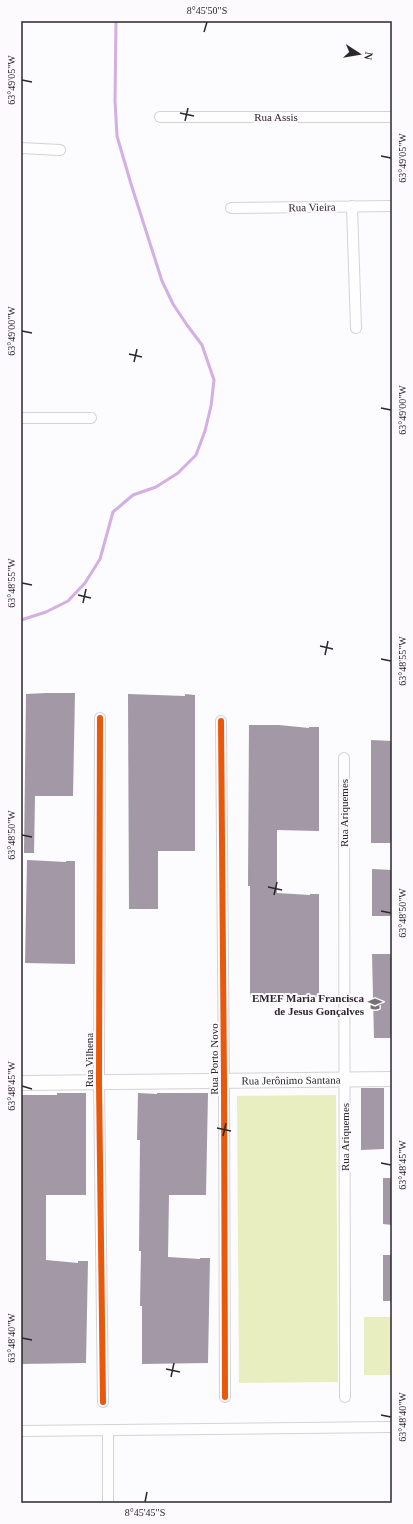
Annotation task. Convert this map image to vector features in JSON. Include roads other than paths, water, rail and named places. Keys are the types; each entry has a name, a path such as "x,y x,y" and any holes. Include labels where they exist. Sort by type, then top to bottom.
{"street":[{"name":"Rua Assis","path":"160,117 392,117"},
{"path":"21,148 60,150"},
{"path":"352,206 356,328"},
{"name":"Rua Vieira","path":"231,208 392,206"},
{"path":"21,418 91,418"},
{"name":"Rua Vilhena","path":"100,718 99,1082 103,1402"},
{"name":"Rua Porto Novo","path":"221,721 225,1397"},
{"name":"Rua Ariquemes","path":"344,758 345,1397"},
{"name":"Rua Jerônimo Santana","path":"21,1083 392,1079"},
{"path":"21,1431 392,1427"},
{"path":"108,1430 108,1503"}],"waterway":[{"path":"21,620 46,612 68,601 85,583 100,559 113,512 133,495 156,487 178,473 196,455 205,431 211,406 214,380 202,345 173,304 162,281 117,136 115,101 116,21"}],"place":[{"name":"EMEF Maria Francisca de Jesus Gonçalves","path":"375,1004"}]}
